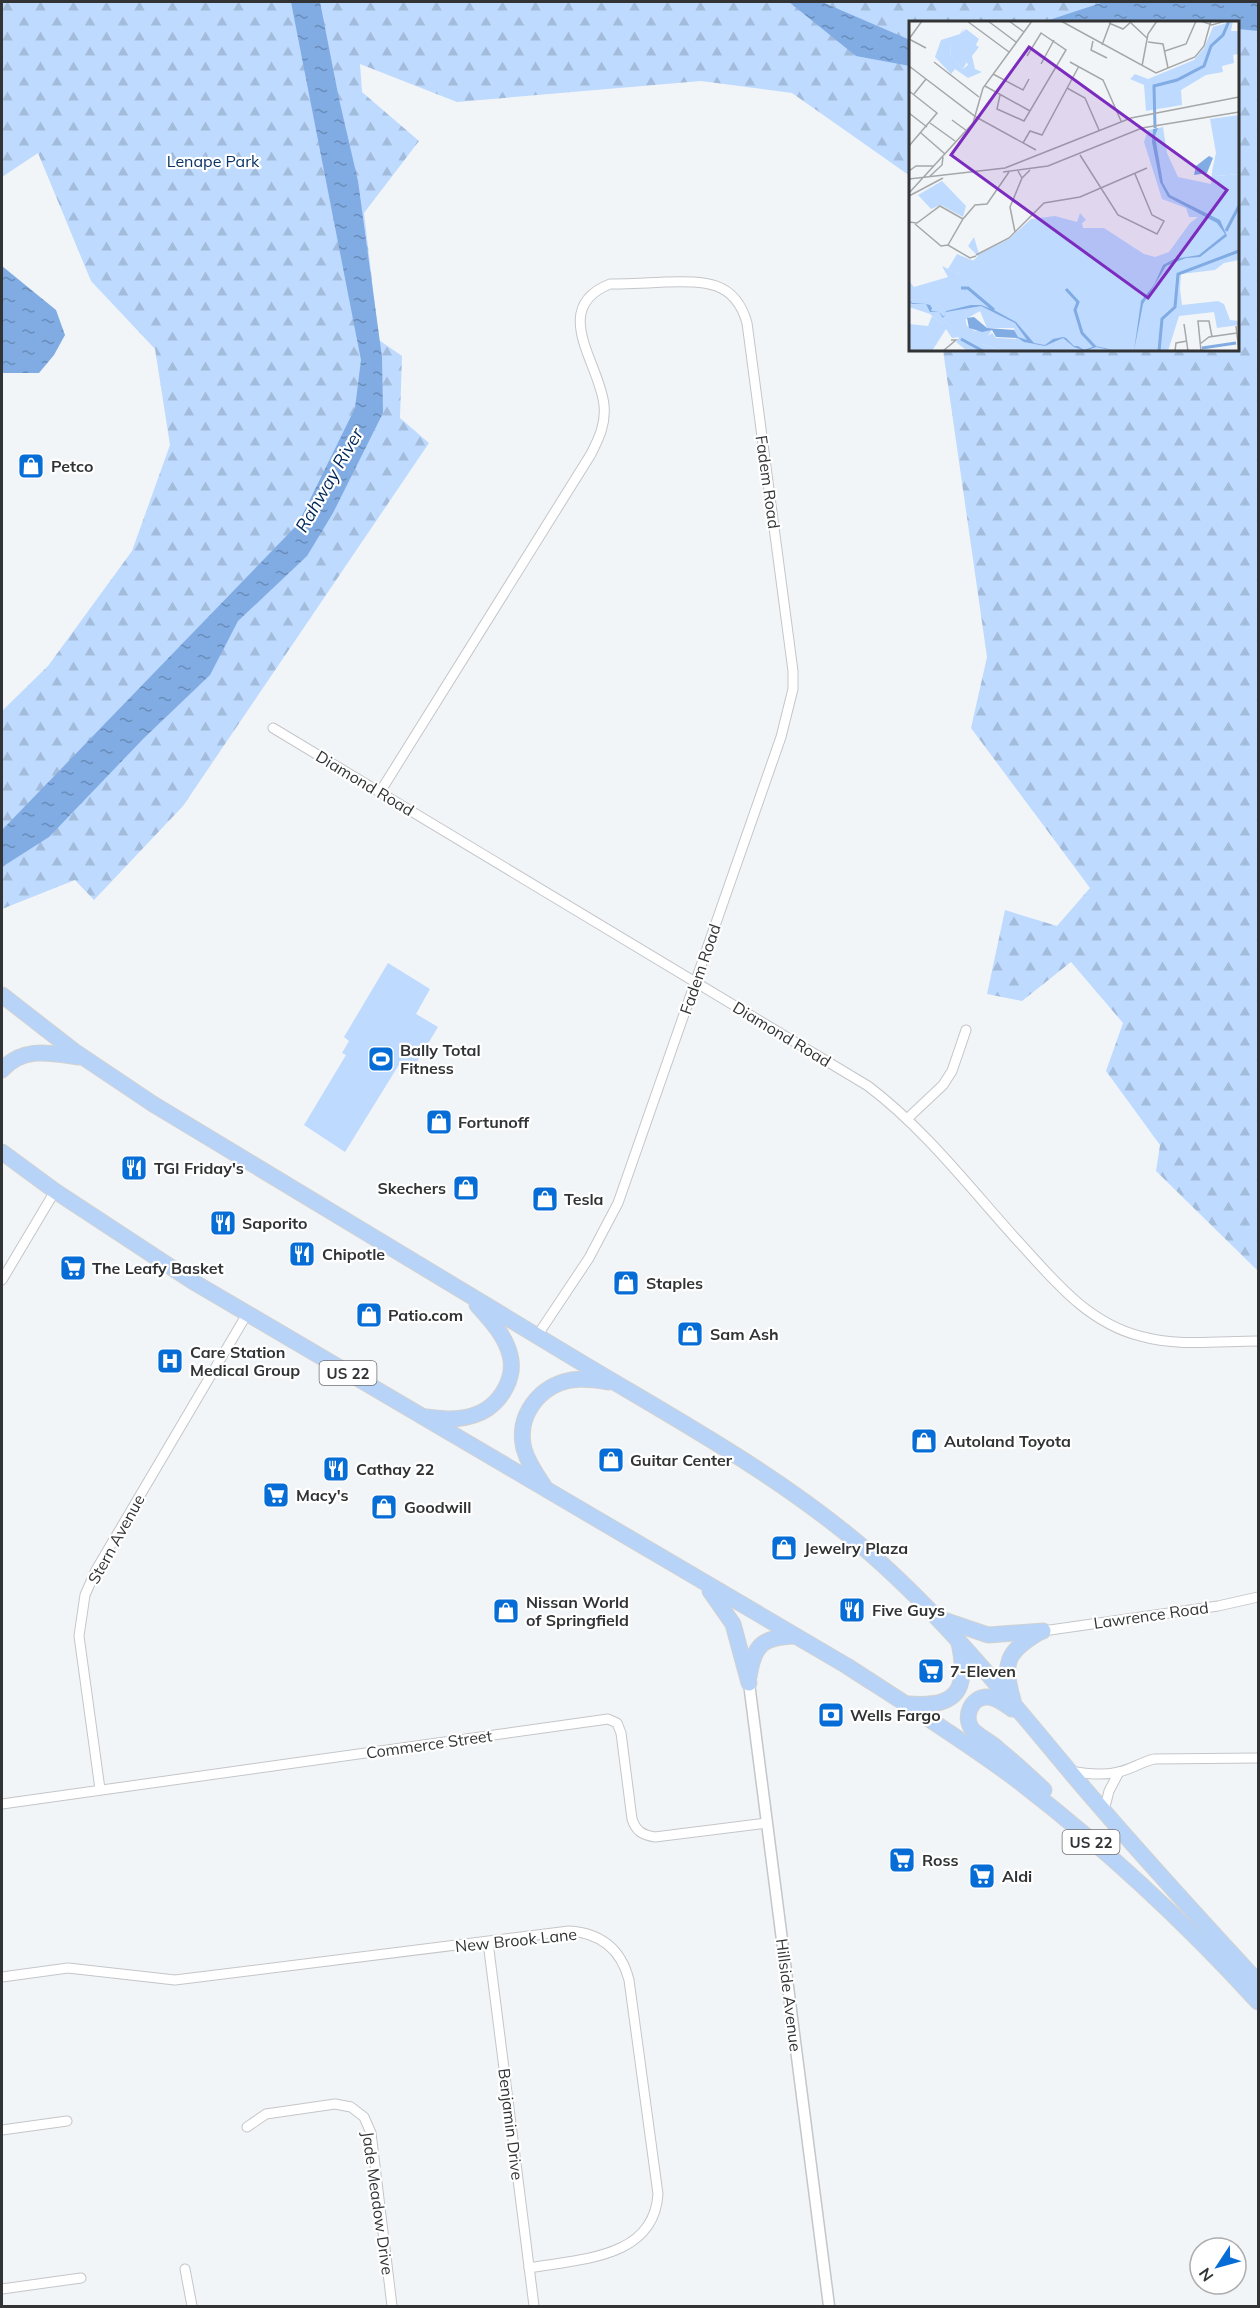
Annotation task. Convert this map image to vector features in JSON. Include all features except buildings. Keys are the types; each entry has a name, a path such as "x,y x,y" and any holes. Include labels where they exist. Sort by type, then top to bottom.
{"highway":[{"name":"US 22","path":"2,995 82,1057 153,1104 753,1466 801,1498 866,1550 935,1616 1104,1811 1258,1982"},
{"path":"2,1070 15,1059 34,1052 82,1057"},
{"name":"US 22","path":"3,1152 56,1191 168,1266 906,1703 1015,1779 1085,1836 1167,1910 1258,2002"},
{"path":"420,1416 453,1420 472,1417 490,1407 500,1397 507,1383 511,1371 511,1359 504,1338 466,1294"},
{"path":"548,1491 531,1466 523,1446 523,1424 531,1405 546,1390 564,1382 586,1379 615,1383"},
{"path":"702,1582 726,1611 733,1624 749,1683"},
{"path":"935,1616 988,1635 1043,1631"},
{"path":"1019,1711 1006,1675 1008,1663 1020,1644 1043,1631"},
{"path":"749,1683 753,1655 759,1646 775,1637 795,1636"},
{"path":"906,1703 936,1704 953,1695 960,1686 964,1670 959,1642"},
{"path":"1019,1711 998,1700 984,1697 973,1704 968,1716 975,1732 998,1749 1048,1794 1085,1836"}],"street":[{"name":"Fadem Road","path":"380,792 591,454 601,433 605,418 604,403 579,326 584,303 599,288 610,284 701,282 724,289 739,304 747,323 794,671 793,689 781,737 618,1203 589,1258 537,1336"},
{"name":"Diamond Road","path":"273,728 868,1086 907,1119 1065,1291 1095,1317 1125,1332 1158,1340 1258,1341"},
{"path":"907,1119 943,1085 952,1071 966,1030"},
{"path":"2,1280 56,1191"},
{"name":"Stern Avenue","path":"100,1789 80,1650 79,1622 85,1595 98,1566 247,1314"},
{"name":"Lawrence Road","path":"1043,1631 1218,1606 1258,1598"},
{"name":"Hillside Avenue","path":"749,1683 829,2307"},
{"name":"Commerce Street","path":"2,1804 608,1719 617,1723 621,1733 632,1819 640,1832 655,1837 767,1823"},
{"path":"1070,1771 1095,1775 1119,1772 1154,1759 1258,1758"},
{"path":"1104,1811 1109,1791 1119,1772"},
{"name":"New Brook Lane","path":"2,1977 68,1968 175,1980 569,1931 582,1932 602,1939 619,1956 628,1980 658,2194 657,2205 649,2225 630,2244 604,2254 529,2268"},
{"name":"Benjamin Drive","path":"488,1942 534,2307"},
{"name":"Jade Meadow Drive","path":"247,2127 266,2114 335,2104 351,2107 364,2117 371,2133 392,2307"},
{"path":"2,2130 68,2121"},
{"path":"185,2269 192,2307"},
{"path":"2,2289 81,2278"}],"green space":[{"name":"Lenape Park","path":"2,2 1258,2 1258,1271 1156,1171 1160,1145 1106,1071 1123,1023 1071,962 1022,1001 987,994 1005,910 1057,926 1090,888 971,728 987,657 943,351 1239,351 1239,21 909,21 909,175 792,93 701,81 457,102 360,64 362,92 419,141 364,213 379,340 402,356 400,418 429,443 183,806 94,900 75,880 2,909 2,711 48,666 132,551 170,445 155,349 91,281 38,153 2,177"},
{"name":"Bally Total Fitness","path":"388,963 430,989 416,1014 438,1027 412,1070 400,1063 345,1152 304,1125 346,1055 342,1053 349,1041 344,1037"}],"water":[{"name":"Rahway River","path":"291,2 320,2 358,181 382,357 383,413 333,513 307,556 238,621 210,675 144,738 49,837 2,867 2,830 298,524 355,408 361,360"},
{"path":"789,2 822,2 909,40 909,66 856,56"},
{"path":"1104,2 1258,2 1258,31 1239,29 1239,21 1046,21"},
{"path":"2,266 56,310 65,335 54,355 39,373 2,373"}],"place":[{"name":"Petco","path":"31,466"},
{"name":"Bally Total Fitness","path":"381,1059"},
{"name":"Fortunoff","path":"439,1122"},
{"name":"TGI Friday's","path":"134,1168"},
{"name":"Skechers","path":"466,1188"},
{"name":"Tesla","path":"545,1199"},
{"name":"Saporito","path":"223,1223"},
{"name":"Chipotle","path":"302,1254"},
{"name":"The Leafy Basket","path":"73,1268"},
{"name":"Staples","path":"626,1283"},
{"name":"Patio.com","path":"369,1315"},
{"name":"Sam Ash","path":"690,1334"},
{"name":"Care Station Medical Group","path":"170,1361"},
{"name":"Autoland Toyota","path":"924,1441"},
{"name":"Guitar Center","path":"611,1460"},
{"name":"Cathay 22","path":"336,1469"},
{"name":"Macy's","path":"276,1495"},
{"name":"Goodwill","path":"384,1507"},
{"name":"Jewelry Plaza","path":"784,1548"},
{"name":"Five Guys","path":"852,1610"},
{"name":"Nissan World of Springfield","path":"506,1611"},
{"name":"7-Eleven","path":"931,1671"},
{"name":"Wells Fargo","path":"831,1715"},
{"name":"Ross","path":"902,1860"},
{"name":"Aldi","path":"982,1876"}]}
